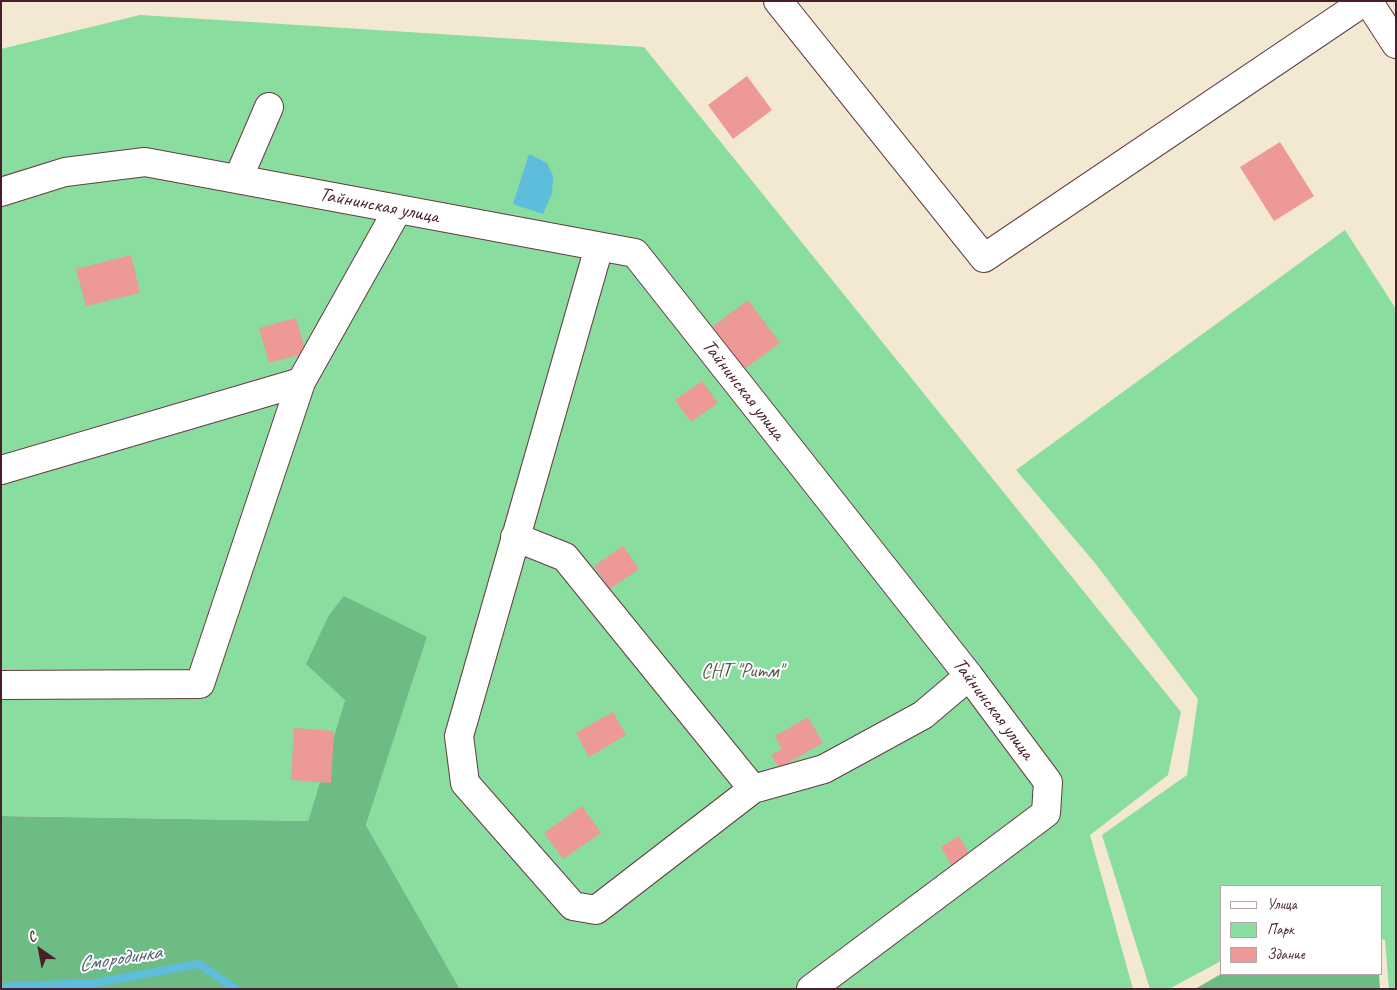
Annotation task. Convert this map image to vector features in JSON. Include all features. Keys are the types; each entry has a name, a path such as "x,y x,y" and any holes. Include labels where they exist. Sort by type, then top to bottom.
{"street":[{"path":"778,1 984,258 1366,1 1396,44"},
{"path":"238,179 269,106"},
{"name":"Тайнинская улица","path":"1,192 65,172 145,162 635,253 969,676 1048,782 1046,812 811,989"},
{"path":"1,685 200,684 301,382 398,210"},
{"path":"598,247 459,736 465,783 572,906 596,910 753,789 824,769 923,715 969,676"},
{"path":"1,470 301,382"},
{"path":"516,537 565,557 753,789"}],"green space":[{"name":"СНТ \"Ритм\"","path":"140,15 644,47 1181,712 1168,775 1090,835 1133,989 460,989 366,825 427,637 345,700 308,821 1,816 1,49"},
{"path":"1345,230 1396,309 1396,989 1389,989 1385,940 1382,939 1382,885 1220,885 1220,962 1169,989 1150,989 1102,835 1187,775 1198,699 1095,563 1016,470"},
{"path":"344,596 427,637 366,825 460,989 1,989 1,816 308,821 345,700 306,664 329,615"},
{"path":"1220,975 1379,975 1380,989 1195,989"}],"water":[{"path":"529,154 547,163 553,176 552,194 543,214 513,204"}],"building":[{"path":"747,76 772,110 733,139 708,105"},
{"path":"1280,142 1314,196 1274,221 1240,167"},
{"path":"131,255 140,293 86,306 76,269"},
{"path":"748,300 780,343 735,376 704,333"},
{"path":"296,318 306,353 269,363 259,328"},
{"path":"702,381 718,403 691,422 675,400"},
{"path":"623,546 639,569 610,589 594,566"},
{"path":"613,712 626,735 589,757 576,733"},
{"path":"808,717 823,743 779,768 771,755 782,749 775,736"},
{"path":"294,728 334,731 331,783 291,780"},
{"path":"582,806 601,833 563,859 544,833"},
{"path":"959,836 973,860 955,871 941,847"}],"waterway":[{"name":"Смородинка","path":"1,987 95,983 199,964 236,989"}]}
